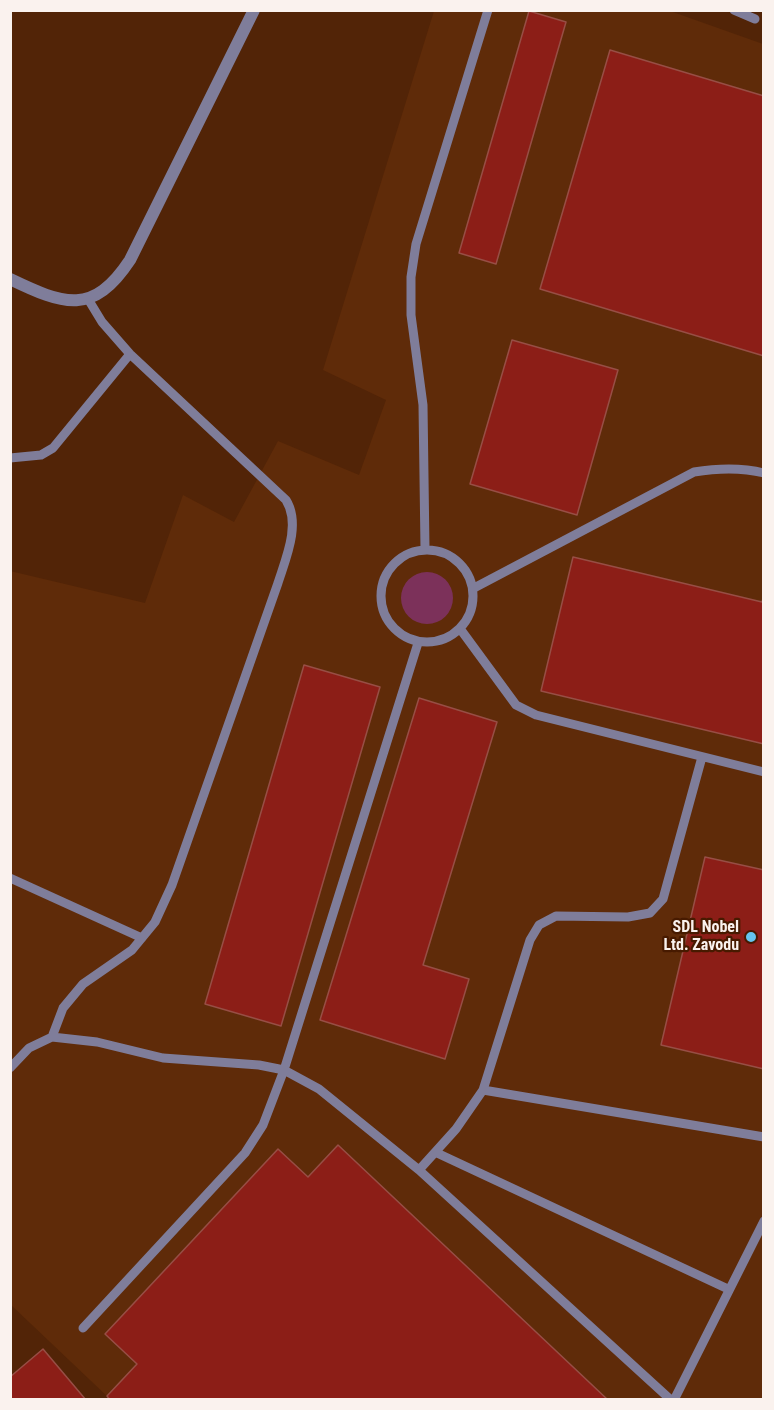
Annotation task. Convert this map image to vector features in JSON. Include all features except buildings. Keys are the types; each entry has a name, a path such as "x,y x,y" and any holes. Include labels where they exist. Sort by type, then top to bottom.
{"street":[{"path":"10,279 61,301 72,303 88,299 117,279 130,260 254,10"}],"lane":[{"path":"425,549 423,405 416,365 411,277 416,244 488,10"},
{"path":"734,10 754,19"},
{"path":"52,1037 63,1008 84,984 132,950 155,922 172,885 278,583 293,518 286,500 260,473 130,354 102,322 88,299"},
{"path":"10,458 41,455 53,448 130,354"},
{"path":"474,588 694,472 718,468 764,473"},
{"path":"425,549 447,553 465,567 474,588 473,610 461,630 441,642 418,643 398,633 384,616 380,593 387,572 403,556 425,549"},
{"path":"461,630 516,705 536,715 764,772"},
{"path":"83,1328 245,1153 263,1125 284,1070 418,643"},
{"path":"419,1170 437,1153 483,1090 530,940 539,925 556,916 627,917 650,913 663,899 702,757"},
{"path":"10,878 142,938"},
{"path":"10,1068 29,1048 52,1037 97,1042 163,1058 259,1065 284,1070 319,1089 419,1170 672,1400 764,1221"},
{"path":"483,1090 764,1137"},
{"path":"437,1153 728,1289"}],"shaded area":[{"path":"434,11 670,11 763,44 763,1399 110,1399 11,1305 10,571 145,603 183,495 234,522 278,441 359,475 386,400 323,370"},
{"path":"427,572 437,574 445,580 451,588 453,598 451,608 445,616 437,622 427,624 417,622 409,616 403,608 401,598 403,588 409,580 417,574"}],"place":[{"name":"SDL Nobel Ltd. Zavodu","path":"751,937"}]}
